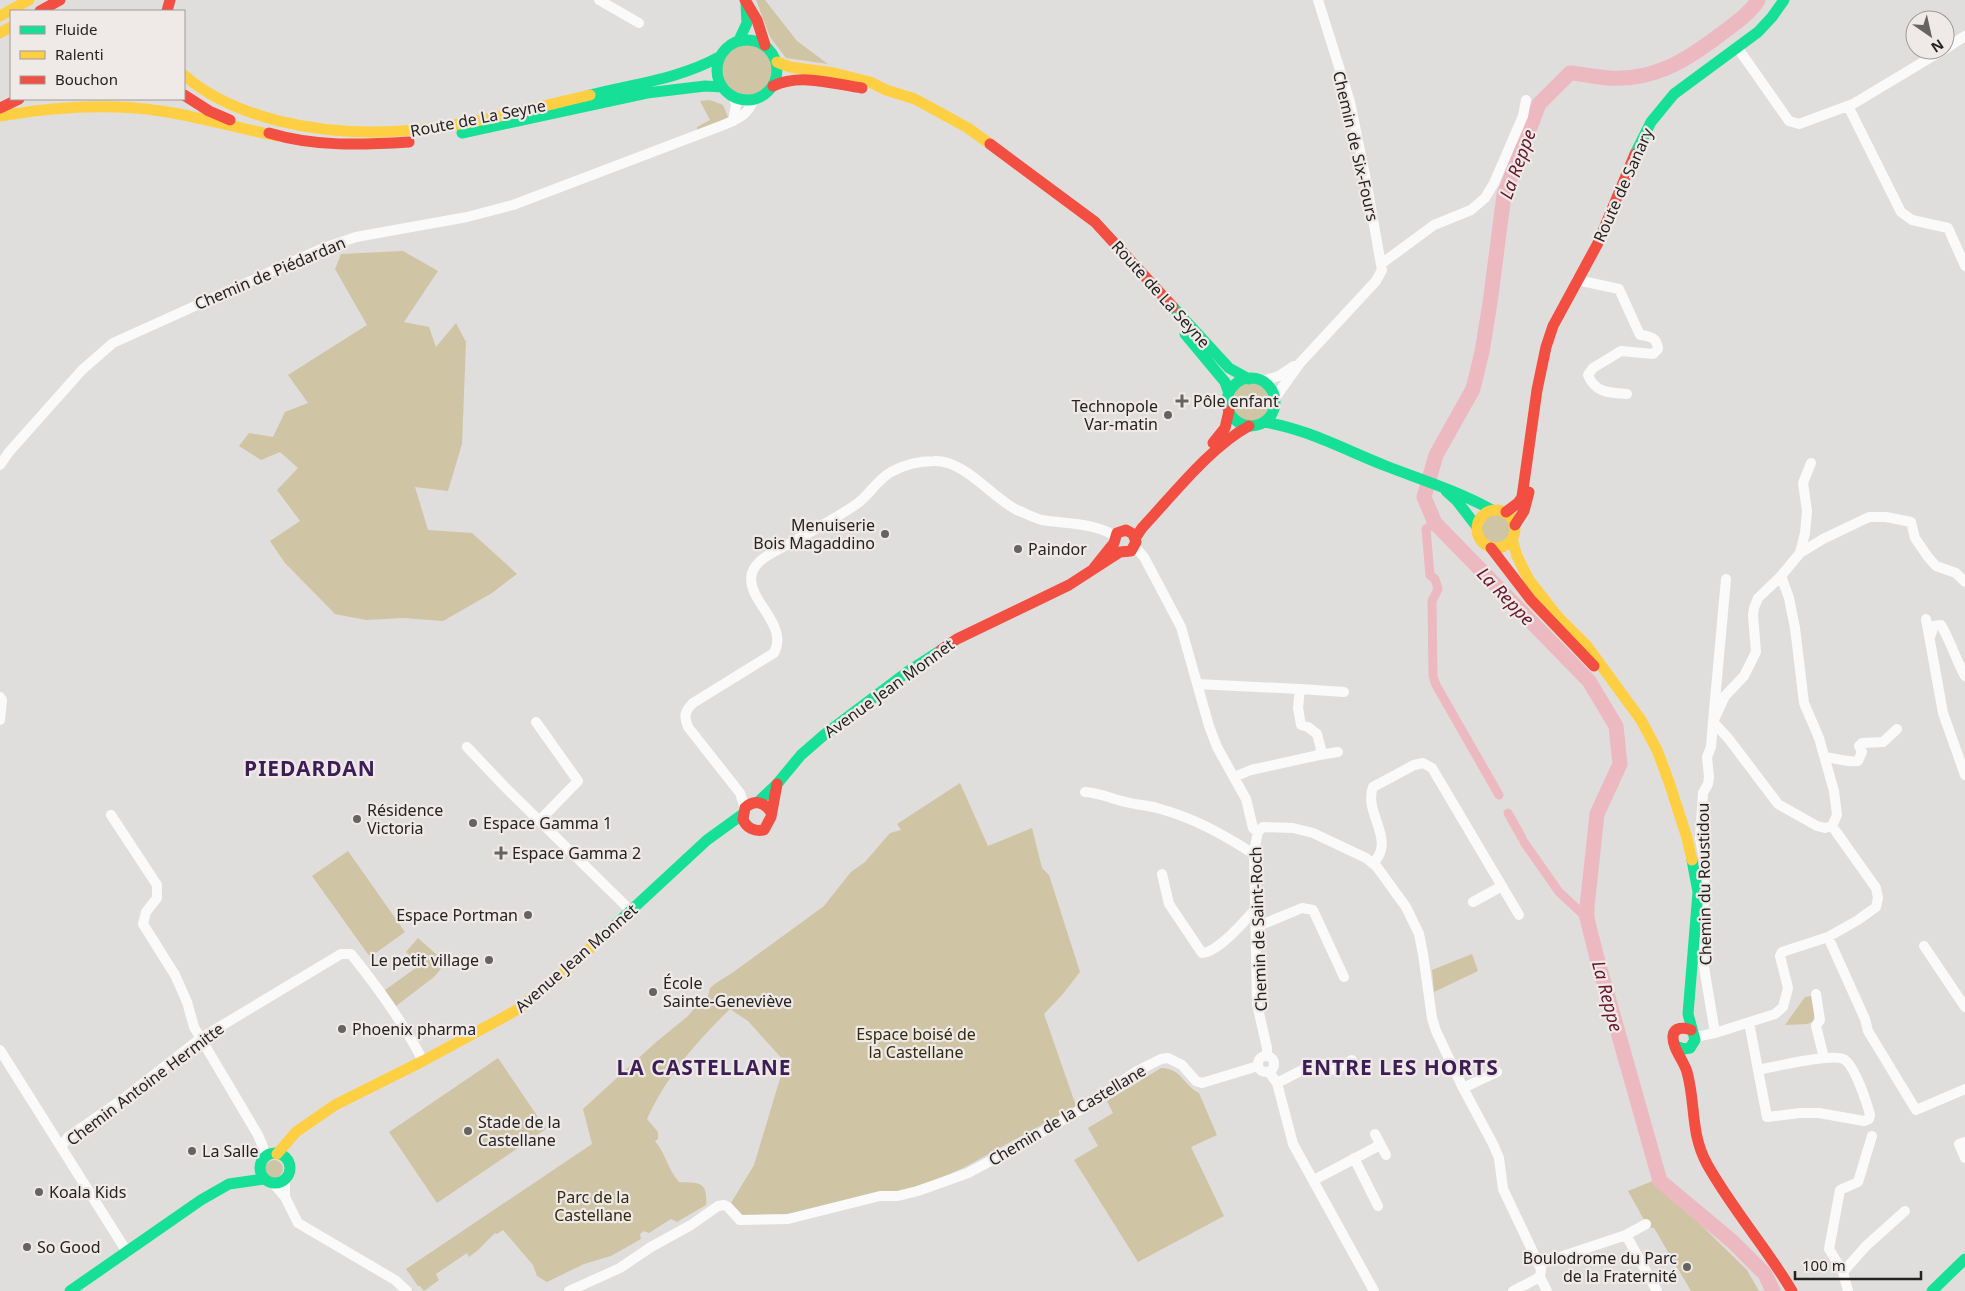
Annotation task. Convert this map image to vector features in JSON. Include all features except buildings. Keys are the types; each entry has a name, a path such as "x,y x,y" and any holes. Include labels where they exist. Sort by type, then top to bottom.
{"main road":[{"path":"22,0 38,10"},
{"path":"11,10 29,0"},
{"path":"42,10 60,0"},
{"path":"745,0 757,20 765,45 777,62 778,71 772,86 767,92 753,100 734,97 722,87 716,69 719,56 724,49 739,40 748,24 745,0"},
{"name":"Route de Sanary","path":"1506,512 1518,503 1522,497 1538,382 1553,327 1563,302 1577,280 1607,222 1644,134 1659,110 1686,83 1757,33 1770,20 1784,0"},
{"path":"739,40 753,40 765,45"},
{"name":"Route de La Seyne","path":"185,76 212,97 237,108 281,122 342,133 378,134 440,129 492,118 651,80 709,63 719,56"},
{"name":"Route de La Seyne","path":"777,62 790,67 870,82 886,90 915,99 968,128 1051,188 1094,222 1127,255 1218,357 1229,368 1249,379"},
{"name":"Route de La Seyne","path":"772,86 778,82 790,80 886,90"},
{"name":"Route de La Seyne","path":"277,136 341,144 412,142 492,128 647,93 685,88 722,87"},
{"path":"185,96 217,114 277,136"},
{"path":"0,108 17,100"},
{"path":"0,116 38,110 123,106 199,118 277,136"},
{"name":"Route de La Seyne","path":"1075,208 1210,363 1225,382 1229,393"},
{"path":"1274,402 1269,418 1264,422 1248,426 1237,421 1229,411 1228,399 1229,393 1240,381 1249,379 1262,381 1268,386 1274,402 1284,417 1300,429"},
{"name":"Avenue Jean Monnet","path":"1116,544 1127,552 1143,517 1219,436 1225,428 1229,411"},
{"name":"Route de Sanary","path":"1515,525 1524,511 1532,479 1534,416"},
{"path":"1264,422 1300,429 1416,478 1468,497 1492,510 1506,512 1515,525 1515,532 1512,539 1503,547 1491,548"},
{"name":"Avenue Jean Monnet","path":"1133,538 1219,446 1248,426"},
{"path":"1442,488 1457,501 1474,521 1482,542 1491,548 1531,600 1632,706"},
{"path":"1477,527 1482,516 1492,510"},
{"name":"Avenue Jean Monnet","path":"757,802 777,784 801,755 870,698 957,639 1062,589 1094,568 1116,544 1120,531 1133,538"},
{"path":"1512,539 1522,568 1538,593 1565,625 1587,646 1632,706 1657,750 1680,815 1698,892 1688,1014 1687,1072 1693,1131 1701,1154 1774,1260 1792,1291"},
{"name":"Avenue Jean Monnet","path":"771,812 777,784"},
{"path":"718,832 747,827 756,831 765,829 771,822 771,812 766,805 757,802 748,805 744,811 744,823 747,827"},
{"name":"Avenue Jean Monnet","path":"285,1179 289,1172 270,1156 306,1124 335,1105 515,1012 546,988 630,910 744,811"},
{"path":"1688,1041 1674,1043 1673,1036 1679,1029 1684,958 1694,869"},
{"path":"1679,1029 1686,1028 1688,1041"},
{"path":"243,1181 270,1156"},
{"path":"269,1181 260,1173 270,1156"},
{"path":"70,1291 201,1200 229,1184 243,1181 285,1179"},
{"path":"1932,1291 1965,1259"}],"street":[{"path":"599,0 639,23"},
{"name":"Chemin de Six-Fours","path":"1318,0 1350,102 1381,267"},
{"path":"1737,47 1789,121 1799,124 1848,106 1925,60"},
{"path":"733,121 736,114 734,97"},
{"name":"Chemin de Piédardan","path":"0,465 9,452 82,370 113,343 326,247 356,237 467,217 513,205 743,117 751,107 753,100"},
{"path":"1274,402 1300,363 1376,281 1381,267 1434,225 1471,210 1485,198 1494,183 1523,116 1526,100"},
{"path":"1848,106 1902,212 1912,220 1948,228 1965,266"},
{"path":"1577,280 1618,289 1640,334 1651,336 1658,342 1658,349 1653,354 1620,351 1593,368 1588,375 1590,382 1598,389 1610,393 1627,394"},
{"path":"1262,381 1279,376 1300,363"},
{"path":"757,802 740,793 688,727 684,716 687,709 693,703 774,653 779,644 778,633 752,587 752,574 759,562 860,501 890,473 909,464 936,461 957,466 1015,509 1039,520 1101,528 1116,544"},
{"path":"1800,553 1805,533 1807,511 1803,483 1811,463"},
{"name":"Chemin du Roustidou","path":"1714,1033 1702,955 1705,864 1700,838 1703,793 1708,784 1709,777 1707,757 1711,747 1713,722 1725,696 1744,676 1756,652 1753,616 1758,598 1781,576 1800,553 1836,532 1869,517 1876,516 1911,522 1915,538 1932,562 1936,566 1956,573 1965,582"},
{"name":"Chemin de Saint-Roch","path":"1133,538 1181,627 1217,748 1246,799 1258,827 1254,851 1257,1004 1267,1048 1267,1056"},
{"path":"1726,579 1713,722 1728,738 1778,804 1817,826 1825,828 1832,826 1837,815 1834,791 1819,738 1804,703 1799,679 1795,628 1789,598 1781,576"},
{"path":"1926,619 1943,713 1965,775"},
{"path":"1930,638 1934,626 1941,626 1948,637 1955,660 1965,676"},
{"path":"1197,684 1344,692"},
{"path":"1300,690 1298,708 1301,725 1308,727 1318,734 1321,749 1319,755"},
{"path":"0,697 2,700 0,720"},
{"path":"536,722 578,781 540,820"},
{"path":"1825,756 1853,763 1858,761 1862,752 1859,746 1862,743 1883,742 1897,729"},
{"path":"468,747 504,786 630,910"},
{"path":"1234,777 1251,770 1338,752"},
{"path":"1373,863 1377,859 1383,845 1372,802 1371,794 1373,787 1414,765 1423,763 1432,768 1519,915"},
{"path":"1085,792 1096,793 1124,802 1155,807 1188,817 1207,826 1248,851 1254,851"},
{"path":"740,793 744,811"},
{"path":"111,815 157,885 157,898 146,912 144,924 175,975 187,1002 194,1027 270,1156"},
{"path":"1688,1041 1775,1014 1783,1007 1788,988 1780,956 1782,952 1828,937 1876,907 1878,898 1876,888 1832,826"},
{"path":"1258,827 1294,828 1313,832 1366,858 1373,863 1406,907 1418,934 1423,954 1432,1018 1436,1031 1462,1088 1499,1158 1503,1189 1539,1264 1541,1269 1540,1277 1547,1291"},
{"path":"1162,874 1169,904 1202,953 1214,949 1245,921 1256,908"},
{"path":"1473,902 1502,886"},
{"path":"1256,927 1302,908 1313,910 1344,977"},
{"path":"1828,937 1865,1019 1868,1031 1916,1110 1965,1089"},
{"path":"1924,946 1965,1007"},
{"name":"Chemin Antoine Hermitte","path":"61,1147 68,1137 127,1096 201,1038 341,954 351,954 378,990 423,1061"},
{"path":"1816,994 1820,1020 1816,1026 1824,1058"},
{"path":"1749,1022 1758,1070 1767,1117 1800,1112 1819,1113 1864,1121 1869,1119 1868,1106 1847,1061 1841,1057 1824,1058 1758,1070"},
{"path":"0,1050 127,1252"},
{"path":"1267,1056 1274,1062 1270,1072 1261,1071 1258,1066 1260,1059 1267,1056"},
{"name":"Chemin de la Castellane","path":"570,1291 584,1288 620,1268 651,1247 691,1225 718,1206 724,1205 728,1207 740,1220 788,1219 880,1196 898,1196 918,1192 968,1173 1080,1110 1137,1071 1161,1059 1168,1058 1182,1065 1196,1081 1202,1083 1258,1066"},
{"path":"1277,1083 1316,1064 1322,1064 1328,1070 1333,1070 1352,1060"},
{"path":"1270,1072 1277,1083 1288,1133 1293,1144 1374,1291"},
{"path":"1462,1088 1497,1072"},
{"path":"1375,1134 1386,1155"},
{"path":"1848,1291 1843,1272 1829,1249 1840,1190 1858,1182 1872,1136"},
{"path":"1965,1142 1958,1144 1965,1158"},
{"path":"1314,1180 1380,1144"},
{"path":"1354,1158 1378,1206"},
{"path":"285,1179 285,1197"},
{"path":"269,1181 285,1197 298,1223 395,1280 407,1291"},
{"path":"1843,1272 1866,1246 1904,1211"},
{"path":"1539,1264 1626,1235 1646,1224"},
{"path":"1626,1235 1657,1291"},
{"path":"1513,1291 1540,1277"}],"green space":[{"path":"756,0 765,0 797,41 828,64 786,58 770,37"},
{"path":"741,40 753,40 769,48 775,58 777,70 775,82 769,92 753,100 741,100 725,92 717,76 717,64 725,48"},
{"path":"710,100 723,105 728,117 697,130 697,127 710,120 700,101"},
{"path":"403,251 438,271 404,322 429,327 436,347 456,323 466,342 462,444 448,491 415,487 428,530 472,533 517,574 492,593 443,621 403,618 366,620 335,614 285,563 270,541 300,521 277,490 298,468 280,452 261,460 239,446 249,433 273,437 285,412 308,403 288,375 367,325 335,269 341,254"},
{"path":"1256,379 1268,385 1273,393 1273,411 1268,419 1260,424 1246,425 1234,419 1229,411 1228,397 1234,385 1242,380"},
{"path":"1496,510 1503,511 1509,516 1514,522 1514,536 1509,542 1503,547 1496,548 1489,547 1483,542 1478,536 1477,529 1478,522 1483,516 1489,511"},
{"name":"Espace boisé de la Castellane","path":"960,783 988,846 1032,828 1042,868 1049,875 1080,972 1044,1014 1076,1106 965,1167 939,1179 823,1209 742,1220 731,1203 754,1165 785,1062 748,1021 730,1009 683,1060 663,1089 647,1119 658,1132 658,1139 655,1141 675,1177 679,1182 697,1183 704,1187 706,1205 677,1222 671,1219 649,1233 644,1231 640,1234 641,1239 611,1256 584,1264 547,1282 537,1276 533,1265 503,1230 497,1234 495,1233 469,1257 467,1253 436,1274 439,1280 424,1291 418,1286 406,1269 592,1144 583,1109 655,1043 688,1016 703,998 708,996 710,988 824,906 851,872 865,862 890,833 901,830 897,824"},
{"path":"348,851 405,932 370,957 312,876"},
{"path":"418,938 446,963 434,977 396,1006 385,990 420,965 406,952"},
{"path":"1472,954 1478,971 1434,992 1432,970"},
{"path":"1811,996 1815,1014 1813,1021 1808,1024 1785,1025 1805,997"},
{"name":"Stade de la Castellane","path":"498,1058 546,1129 437,1203 389,1132"},
{"path":"1161,1068 1174,1071 1199,1093 1217,1135 1191,1147 1224,1216 1138,1262 1074,1160 1098,1146 1088,1128 1113,1113 1107,1101"},
{"path":"274,1160 282,1165 283,1169 278,1177 274,1178 266,1173 265,1169 270,1161"},
{"path":"1655,1180 1747,1270 1759,1291 1691,1291 1654,1228 1648,1227 1628,1191"}],"waterway":[{"name":"La Reppe","path":"1758,0 1731,27 1669,67 1641,76 1625,78 1570,73 1539,104 1504,195 1490,303 1482,352 1473,389 1436,455 1424,497 1435,523 1589,681 1616,726 1620,764 1597,814 1587,907 1587,918 1597,958 1660,1181 1733,1242 1765,1274 1773,1291"},
{"path":"1435,523 1426,529 1430,575 1435,579 1438,589 1432,601 1433,676 1436,685 1499,795"},
{"path":"1508,813 1522,838"},
{"path":"1524,842 1559,892 1587,918"}],"traffic: fast":[{"path":"1635,154 1651,122 1674,94 1758,32 1784,0"},
{"path":"739,40 747,23 746,5"},
{"path":"741,40 753,40 769,48 775,58 777,70 775,82 769,92 753,100 741,100 725,92 717,76 717,64 725,48 741,40"},
{"path":"590,95 672,76 719,57"},
{"path":"462,133 647,93 705,86 722,87"},
{"path":"1173,307 1229,368 1249,379"},
{"path":"1185,334 1225,382 1229,393"},
{"path":"1251,378 1260,380 1268,385 1273,393 1275,402 1273,411 1268,419 1260,424 1251,426 1242,424 1234,419 1229,411 1227,402 1229,393 1234,385 1242,380 1251,378"},
{"path":"1264,422 1311,435 1453,491 1492,510"},
{"path":"1446,491 1457,501 1477,527"},
{"path":"758,802 777,784 801,755 824,735 910,670 941,650"},
{"path":"599,940 707,840 743,814"},
{"path":"1678,1047 1690,1048 1695,1040 1688,1014 1698,892 1692,860"},
{"path":"275,1153 281,1154 289,1162 290,1168 289,1174 281,1182 275,1183 269,1182 261,1174 260,1168 261,1162 269,1154 275,1153"},
{"path":"70,1291 201,1200 229,1184 264,1179"},
{"path":"1932,1291 1965,1259"}],"traffic: slow":[{"path":"11,10 29,0"},
{"path":"0,16 10,10"},
{"path":"0,33 10,28"},
{"path":"777,62 790,67 834,73 870,82 886,90 915,99 968,128 990,144"},
{"path":"185,76 217,98 253,113 279,121 320,129 359,132 436,128 590,95"},
{"path":"0,116 80,107 121,107 190,116 277,136"},
{"path":"1496,510 1510,515 1515,529 1510,543 1496,548 1482,543 1477,529 1482,515 1496,510"},
{"path":"1512,539 1517,556 1529,580 1558,617 1587,646 1641,720 1657,750 1669,782 1692,860"},
{"path":"277,1154 296,1132 335,1105 423,1061 515,1011 561,975 599,940"}],"traffic: jam":[{"path":"42,10 60,0"},
{"path":"167,10 170,0"},
{"path":"745,0 757,20 765,45"},
{"path":"773,86 783,82 806,80 862,88"},
{"path":"185,96 209,111 230,120"},
{"path":"0,108 17,100"},
{"path":"269,133 286,138 321,143 374,144 409,142"},
{"path":"990,144 1095,222 1173,307"},
{"path":"1506,512 1518,503 1522,497 1537,390 1546,347 1553,326 1598,243 1635,154"},
{"path":"1213,443 1225,428 1229,411"},
{"path":"1136,537 1142,528 1206,459 1234,435 1249,426"},
{"path":"1515,525 1524,511 1529,492"},
{"path":"941,650 957,639 1069,585 1120,552 1131,551 1136,542 1133,534 1126,530 1117,533 1114,543 1094,568"},
{"path":"1491,548 1531,600 1594,666"},
{"path":"771,812 762,804 752,803 745,808 743,819 751,829 764,830 771,817 777,784"},
{"path":"1691,1030 1685,1028 1677,1029 1674,1033 1673,1041 1687,1072 1698,1141 1702,1152 1727,1197 1792,1291"}],"place":[{"name":"Pôle enfant","path":"1182,401"},
{"name":"Technopole Var-matin","path":"1168,415"},
{"name":"Menuiserie Bois Magaddino","path":"885,534"},
{"name":"Paindor","path":"1018,549"},
{"name":"Résidence Victoria","path":"357,819"},
{"name":"Espace Gamma 1","path":"473,823"},
{"name":"Espace Gamma 2","path":"501,853"},
{"name":"Espace Portman","path":"528,915"},
{"name":"Le petit village","path":"489,960"},
{"name":"École Sainte-Geneviève","path":"653,992"},
{"name":"Phoenix pharma","path":"342,1029"},
{"name":"Stade de la Castellane","path":"468,1131"},
{"name":"La Salle","path":"192,1151"},
{"name":"Koala Kids","path":"39,1192"},
{"name":"So Good","path":"27,1247"},
{"name":"Boulodrome du Parc de la Fraternité","path":"1687,1267"}],"district":[{"name":"PIEDARDAN","path":"310,768"},
{"name":"LA CASTELLANE","path":"704,1067"},
{"name":"ENTRE LES HORTS","path":"1400,1067"}],"park label":[{"name":"Parc de la Castellane","path":"593,1206"}]}
